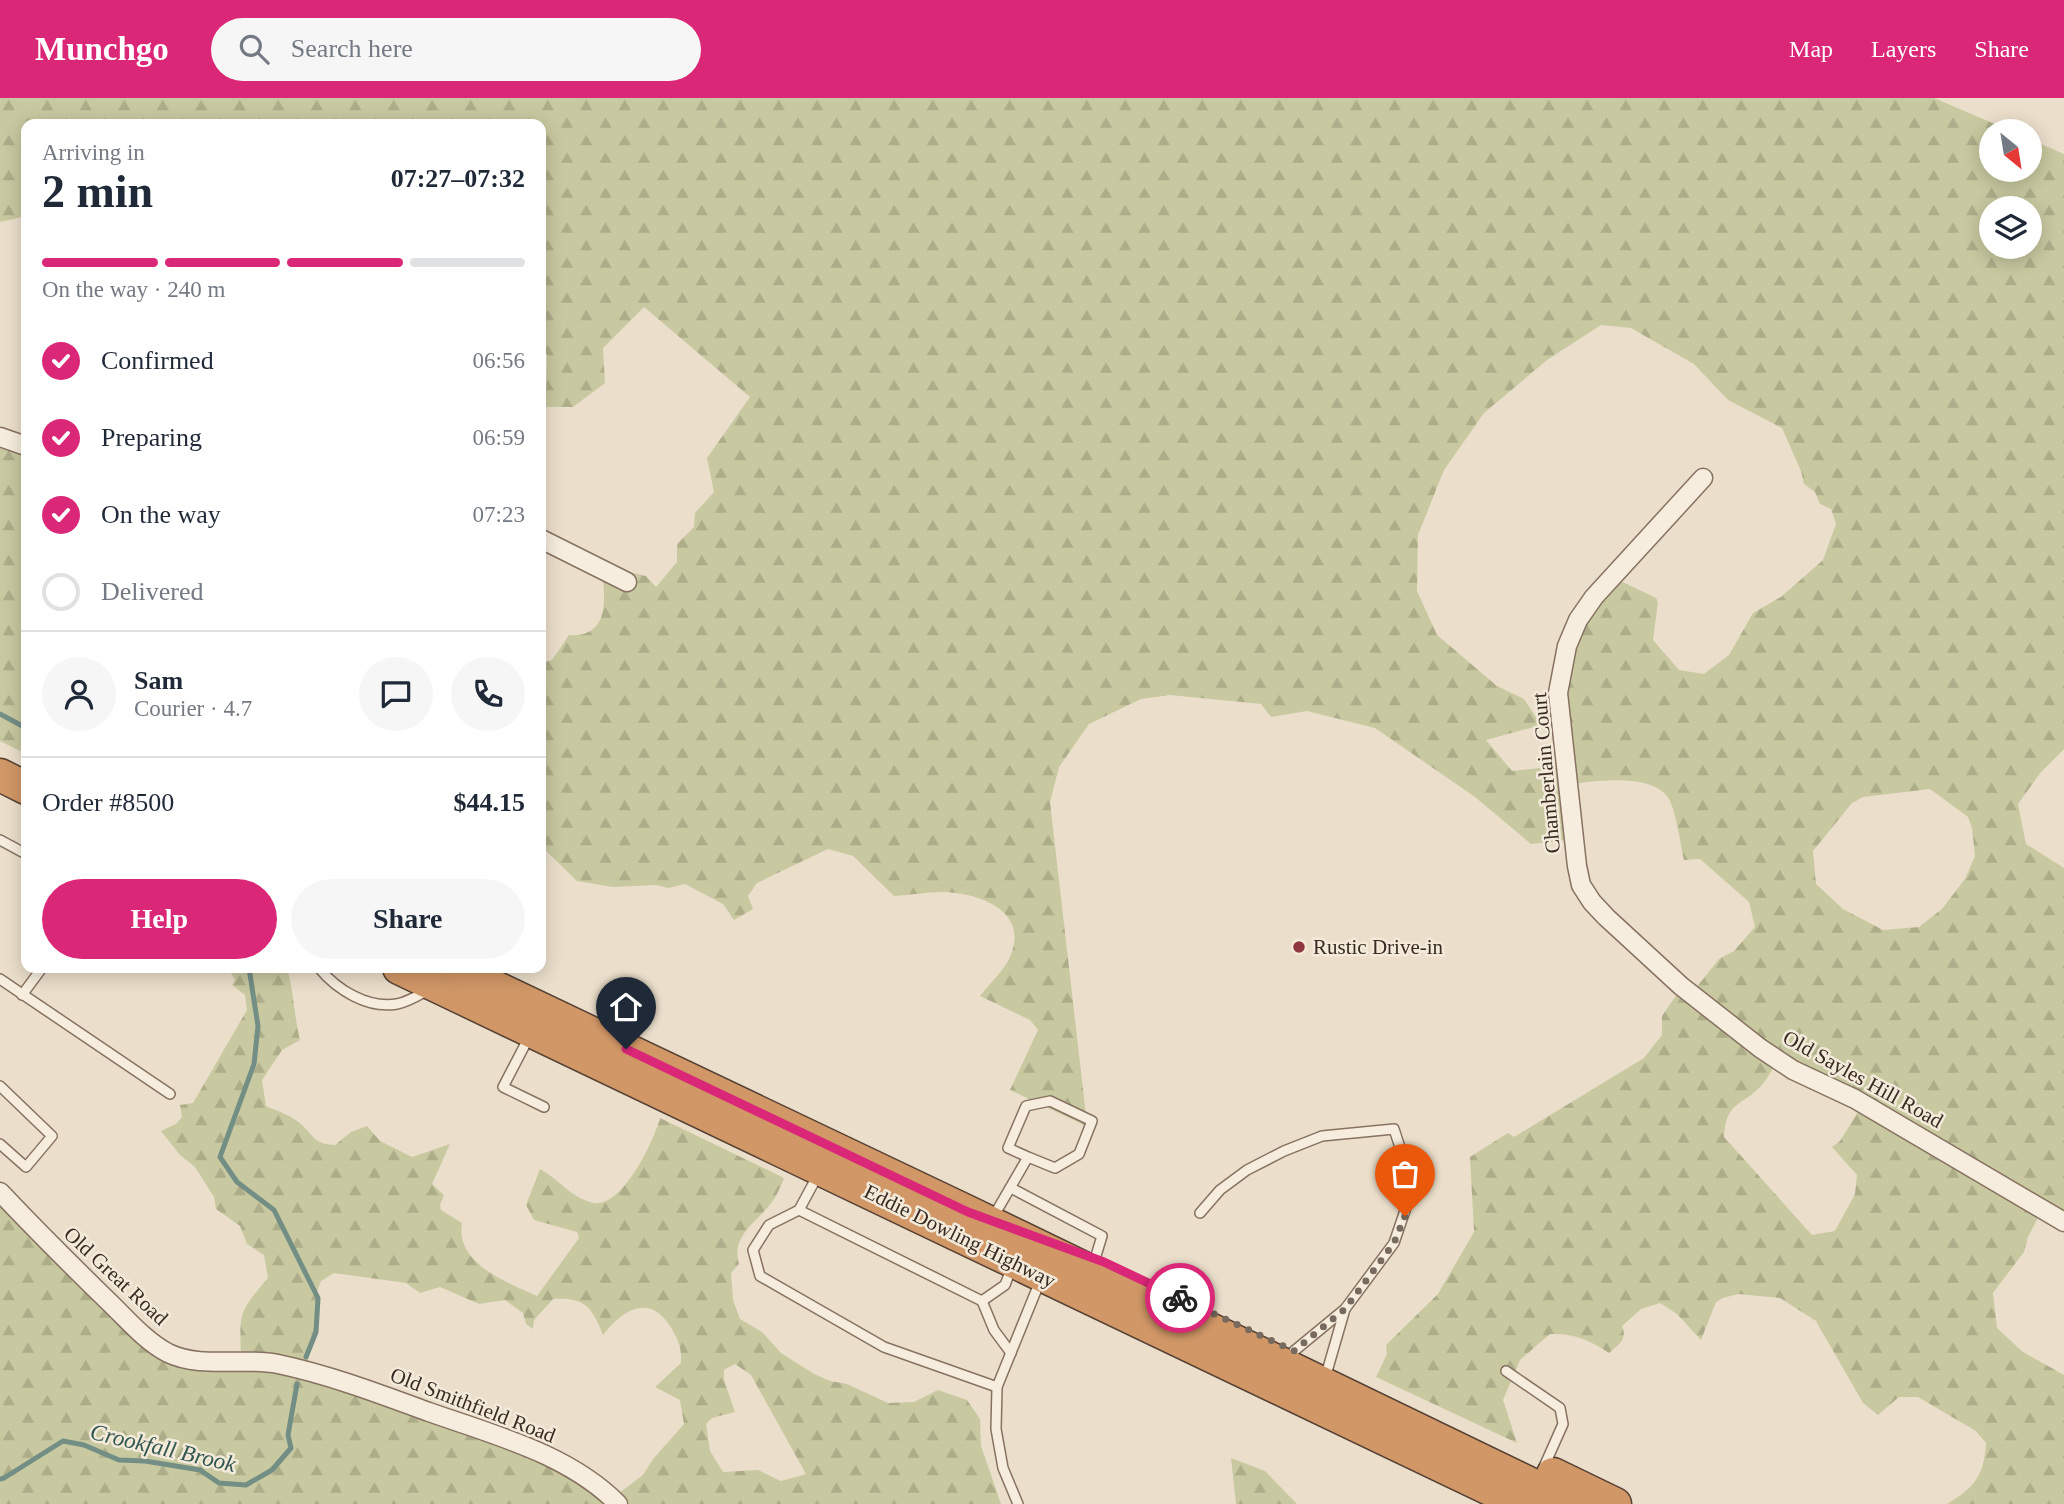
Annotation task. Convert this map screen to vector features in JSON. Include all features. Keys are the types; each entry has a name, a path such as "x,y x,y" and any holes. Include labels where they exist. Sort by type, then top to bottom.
{"highway":[{"path":"0,752 21,762"},
{"path":"0,775 21,786"},
{"name":"Eddie Dowling Highway","path":"425,973 446,977 979,1216 1572,1504"},
{"name":"Eddie Dowling Highway","path":"446,977 486,1009 1521,1504"},
{"path":"486,1009 579,1070 672,1119 806,1197 1008,1277 1483,1504"},
{"path":"979,1216 1095,1259 1615,1504"}],"street":[{"path":"0,437 21,444"},
{"name":"Chamberlain Court","path":"1592,902 1581,885 1577,866 1559,693 1567,646 1578,620 1594,597 1703,478"},
{"path":"546,542 627,582"},
{"name":"Old Sayles Hill Road","path":"1592,902 1681,986 1760,1048 1793,1070 1856,1099 2064,1222"},
{"name":"Old Great Road","path":"0,1192 134,1327 169,1353 199,1359 278,1364 302,1371"},
{"name":"Old Smithfield Road","path":"302,1371 321,1374 521,1446 573,1469 607,1492 618,1504"}],"lane":[{"path":"0,841 21,852"},
{"path":"23,994 38,973"},
{"path":"323,973 351,994 380,1005 400,1004 446,977"},
{"path":"0,979 170,1094"},
{"path":"529,1037 503,1087 544,1107"},
{"path":"0,1086 52,1136 26,1167 0,1144"},
{"path":"1050,1101 1092,1121 1079,1154 1055,1168 1028,1157 1008,1148 1026,1106 1050,1101"},
{"path":"1200,1213 1220,1190 1247,1170 1284,1152 1322,1136 1394,1129 1413,1187 1394,1243 1345,1309 1294,1351"},
{"path":"979,1216 1011,1188 1028,1157"},
{"path":"1011,1188 1102,1236 1095,1259"},
{"path":"996,1387 884,1347 760,1276 753,1250 769,1225 806,1197 982,1301 994,1330 1011,1353"},
{"path":"982,1301 1005,1285 1008,1277"},
{"path":"1018,1504 1003,1468 996,1429 996,1387 1036,1291"},
{"path":"1328,1368 1345,1309"},
{"path":"1506,1371 1560,1408 1563,1424 1543,1469"}],"green space":[{"path":"0,98 1934,98 1983,119 1979,119 1979,182 2042,182 2042,144 2064,154 2064,749 2041,772 2018,804 2026,844 2064,868 2064,1220 2042,1210 2028,1237 2024,1252 1993,1293 1997,1328 2023,1352 2064,1375 2064,1504 1947,1504 1965,1492 1976,1480 1983,1464 1986,1443 1976,1431 1918,1397 1899,1397 1878,1415 1863,1403 1816,1321 1780,1298 1738,1294 1723,1298 1716,1302 1701,1340 1677,1314 1660,1303 1641,1309 1622,1326 1623,1338 1609,1353 1581,1338 1550,1334 1520,1360 1503,1400 1517,1443 1376,1377 1387,1354 1386,1345 1438,1294 1474,1232 1470,1157 1508,1133 1514,1137 1644,1058 1662,1035 1662,1016 1684,984 1696,988 1719,959 1734,951 1755,927 1749,902 1700,859 1684,860 1672,807 1663,792 1652,786 1625,780 1572,784 1575,839 1531,844 1475,797 1375,728 1307,711 1271,717 1261,704 1170,695 1141,699 1089,724 1059,767 1050,802 1087,1124 1084,1125 1010,1090 1038,1030 1030,1020 980,996 1007,962 1014,941 1013,928 1007,916 986,901 943,892 894,896 853,856 828,849 757,883 748,896 753,909 734,920 723,904 685,884 668,888 656,885 613,887 577,881 546,851 546,662 552,660 569,635 586,633 599,622 604,604 602,566 646,576 656,587 677,562 677,544 694,527 695,513 714,492 707,458 750,397 644,307 603,348 605,383 573,407 546,407 546,119 21,119 21,217 0,222","holes":["1601,325 1631,328 1694,364 1728,400 1782,428 1804,484 1815,492 1820,504 1831,509 1836,524 1823,560 1781,597 1753,613 1729,655 1704,674 1679,670 1653,640 1658,602 1656,598 1612,577 1566,656 1566,765 1512,771 1486,740 1541,725 1524,699 1497,686 1437,635 1417,591 1418,535 1444,470 1484,413 1547,360","1930,789 1968,817 1975,856 1965,879 1942,909 1919,927 1883,930 1843,909 1816,884 1813,851 1852,803 1863,797","1779,1057 1861,1107 1840,1141 1832,1147 1857,1175 1855,1194 1835,1231 1812,1235 1724,1137 1725,1125 1731,1111 1761,1086"]},
{"path":"0,440 21,448 21,752 0,741"},
{"path":"231,973 288,973 300,1040 282,1050 262,1080 266,1106 294,1119 323,1143 335,1145 351,1132 367,1126 380,1141 412,1157 450,1144 432,1184 444,1195 441,1210 462,1223 462,1237 467,1250 486,1270 537,1296 579,1238 577,1232 534,1220 526,1205 540,1169 586,1201 605,1202 626,1184 635,1171 660,1118 782,1177 784,1179 774,1199 748,1228 739,1244 739,1264 731,1273 733,1300 740,1319 762,1332 781,1353 814,1374 847,1384 888,1403 914,1402 938,1390 967,1400 980,1419 981,1446 1001,1504 0,1504 0,1188 167,1352 241,1360 242,1315 268,1278 264,1255 247,1244 240,1226 216,1209 214,1197 195,1167 180,1155 161,1131 176,1124 182,1117 180,1105 193,1103 247,1010 245,995 232,985 235,980","holes":["334,1273 406,1283 420,1293 440,1287 479,1304 505,1300 523,1313 526,1324 533,1329 534,1320 553,1299 573,1300 586,1306 595,1317 603,1335 627,1312 645,1308 653,1310 662,1316 673,1331 679,1343 681,1357 681,1363 655,1387 680,1400 684,1424 653,1459 643,1475 614,1497 542,1452 306,1368 317,1324 316,1294 321,1281","735,1364 751,1375 806,1474 781,1481 758,1470 723,1472 710,1451 706,1424 712,1418 735,1412 724,1380 724,1370"]},
{"path":"1231,1458 1265,1471 1297,1504 1236,1504"}],"waterway":[{"name":"Crookfall Brook","path":"0,714 21,725"},
{"name":"Crookfall Brook","path":"250,973 258,1026 254,1064 220,1157 237,1182 274,1210 318,1298 316,1332 306,1357"},
{"name":"Crookfall Brook","path":"0,1479 63,1441 84,1445 119,1460 145,1461 200,1470 219,1483 246,1485 272,1470 291,1448 288,1435 297,1384"}],"way so far":[{"path":"1180,1298 1294,1351 1345,1309 1394,1243 1405,1216"}],"place":[{"name":"Rustic Drive-in","path":"1299,947"}],"route":[{"path":"626,1049 968,1212 1104,1262 1180,1298"}]}
